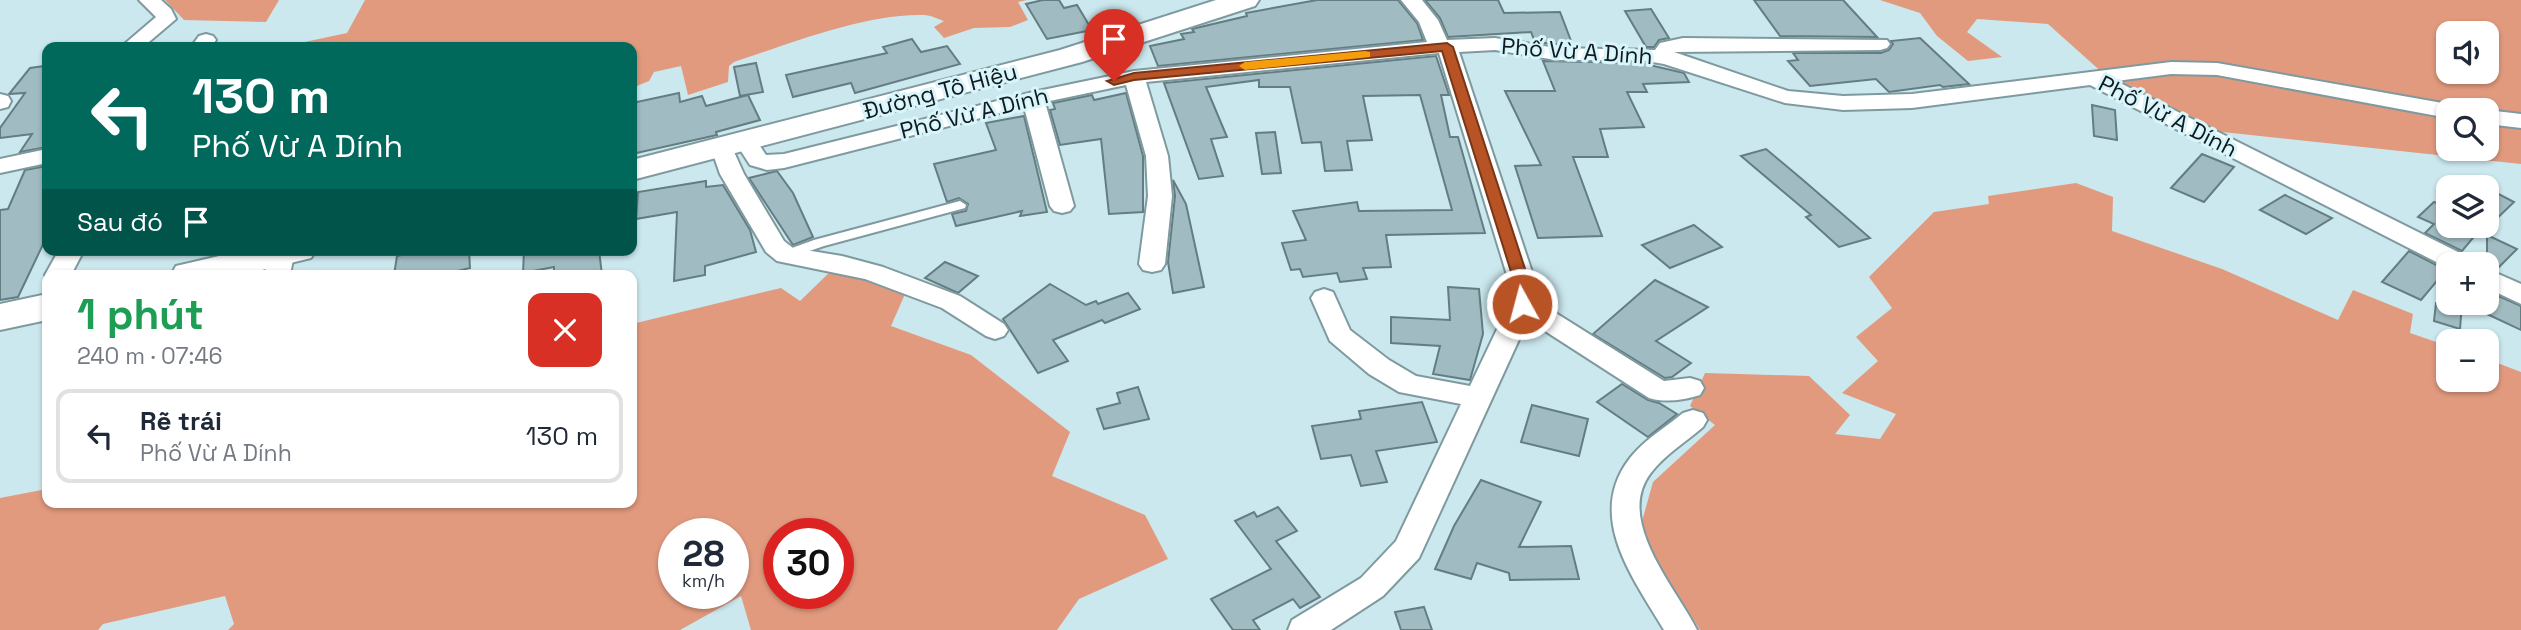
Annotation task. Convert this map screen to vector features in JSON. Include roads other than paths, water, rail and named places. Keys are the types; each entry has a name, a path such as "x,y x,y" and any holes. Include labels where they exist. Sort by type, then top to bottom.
{"highway":[{"name":"Đường Tô Hiệu","path":"637,169 1071,56 1245,0"},
{"path":"221,270 286,260"},
{"path":"0,317 42,304"}],"street":[{"path":"137,42 166,19 164,13 149,0"},
{"path":"1304,630 1372,587 1408,549 1522,304 1520,275 1443,47 1411,0"},
{"name":"Phố Vừ A Dính","path":"734,145 758,160 768,163 784,161 1033,98 1134,76 1494,44 1556,54 1641,54 1667,58 1785,97 1843,103 1912,101 2091,77 2437,252"},
{"path":"1667,58 1664,52 1667,47 1683,44 1880,44"},
{"path":"2091,77 2171,68 2217,69 2436,109"},
{"path":"1134,76 1157,156 1160,196 1152,264"},
{"path":"1033,98 1062,206"},
{"path":"2499,118 2521,121"},
{"path":"734,145 732,174 775,246 786,255 842,264 874,273 951,302 995,330"},
{"path":"0,166 42,157"},
{"path":"2499,283 2521,295"},
{"path":"1324,298 1339,335 1379,367 1409,385 1477,397"},
{"path":"1522,304 1659,391 1690,388"},
{"path":"1681,630 1631,542 1625,521 1625,492 1639,467 1693,420"}],"lane":[{"path":"786,255 818,243 960,205"}]}
